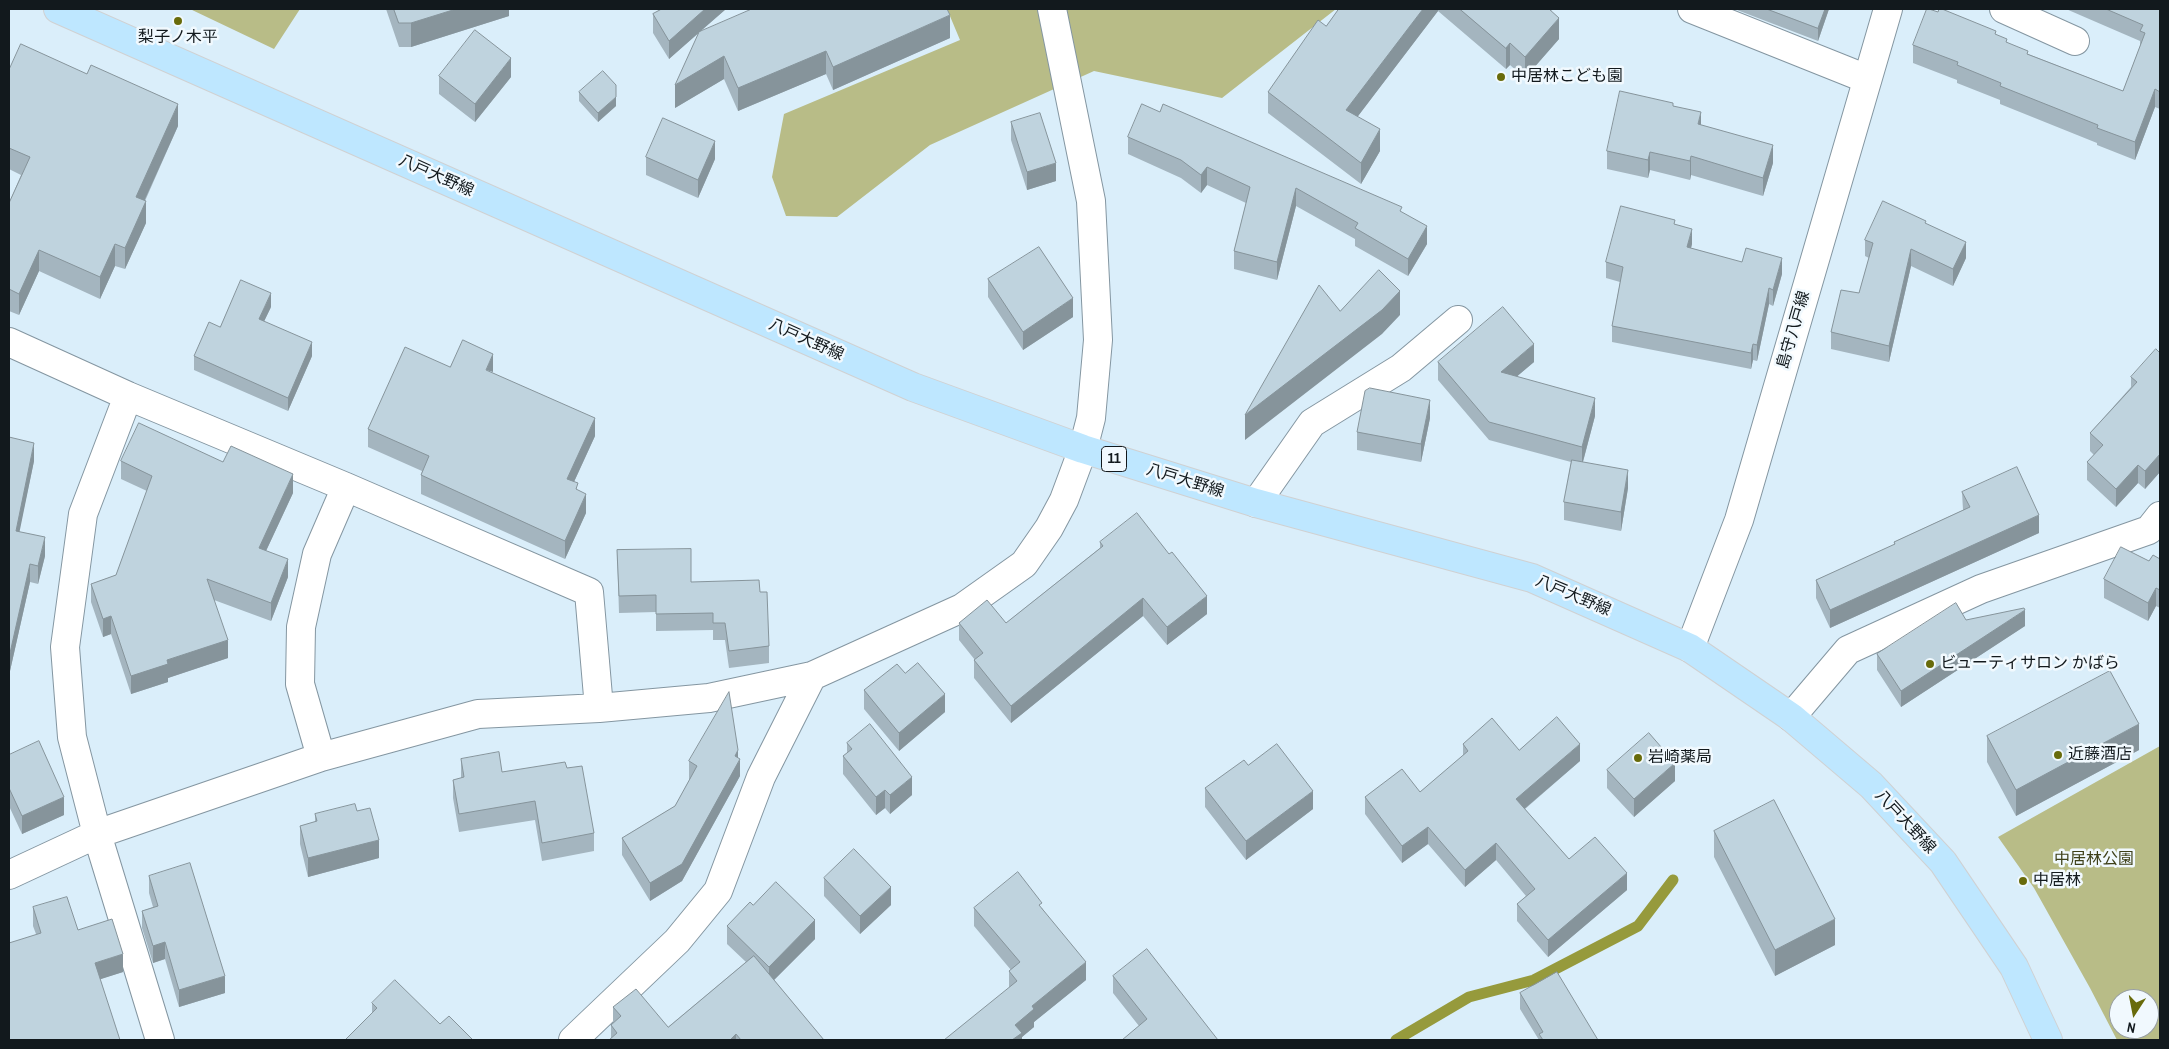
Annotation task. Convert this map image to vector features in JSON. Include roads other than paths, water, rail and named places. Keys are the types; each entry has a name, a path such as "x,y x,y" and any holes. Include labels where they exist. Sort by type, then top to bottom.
{"main road":[{"name":"八戸大野線","path":"58,9 913,387 1082,449 1256,503 1532,578 1690,648 1791,717 1870,785 1943,862 2014,967 2048,1040"}],"street":[{"path":"9,875 97,834 321,757 478,714 599,708 708,698 812,676 962,608 1024,564 1049,528 1064,500 1082,449 1090,418 1098,340 1091,201 1052,9"},
{"path":"1692,9 1867,79"},
{"name":"島守八戸線","path":"1690,648 1739,520 1888,9"},
{"path":"2004,9 2075,41"},
{"path":"1256,503 1312,423 1401,368 1458,320"},
{"path":"9,342 128,396 590,592 599,708"},
{"path":"128,396 83,514 65,647 72,737 97,834 160,1040"},
{"path":"321,757 300,684 300,627 317,554 346,487"},
{"path":"1791,717 1848,650 1981,589 2156,528"},
{"path":"573,1040 677,941 718,891 761,777 812,676"}],"waterway":[{"path":"1396,1040 1469,997 1534,980 1638,926 1673,880"}],"place":[{"name":"梨子ノ木平","path":"178,21"},
{"name":"中居林こども園","path":"1501,77"},
{"name":"ビューティサロン かばら","path":"1930,664"},
{"name":"近藤酒店","path":"2058,755"},
{"name":"岩崎薬局","path":"1638,758"},
{"name":"中居林","path":"2023,881"}],"park label":[{"name":"中居林公園","path":"2094,860"}]}
